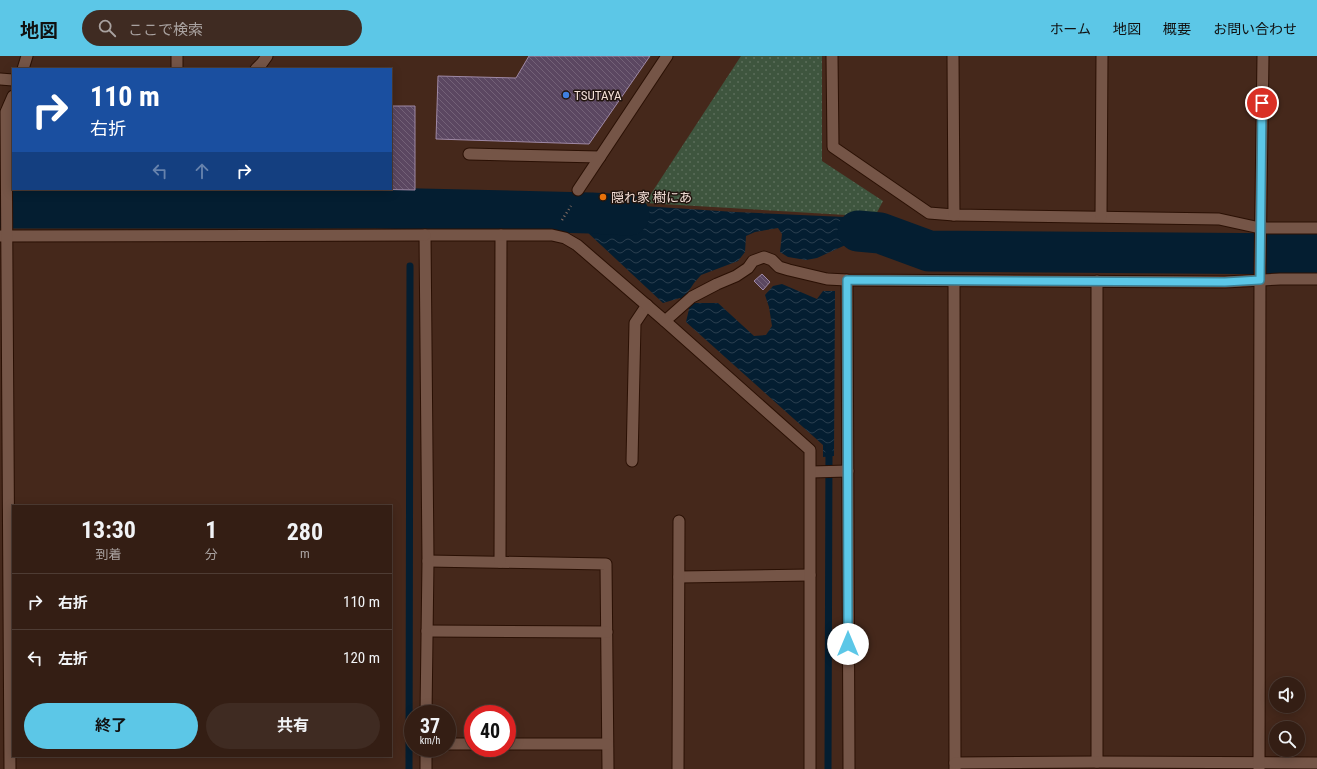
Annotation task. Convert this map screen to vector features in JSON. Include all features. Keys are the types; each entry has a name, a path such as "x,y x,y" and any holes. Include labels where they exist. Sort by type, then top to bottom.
{"street":[{"path":"23,68 27,56"},
{"path":"177,56 177,68"},
{"path":"257,68 267,56"},
{"path":"578,190 667,56"},
{"path":"832,56 833,147 929,213 954,215 1102,216 1219,219 1260,228 1317,228"},
{"path":"953,56 954,215"},
{"path":"1102,56 1102,216"},
{"path":"1259,766 1260,228 1262,56"},
{"path":"0,80 12,80"},
{"path":"10,769 3,236 7,221 6,112 12,98"},
{"path":"469,154 600,157"},
{"path":"426,235 428,561 426,705"},
{"path":"500,562 501,235"},
{"path":"3,236 552,235 565,238 578,245 810,450 815,472 810,575 810,769"},
{"path":"665,321 692,297 736,276 748,268 753,261 764,257 772,260 779,267 789,270 827,279 847,280 1225,282 1317,279"},
{"path":"847,280 842,471 849,769"},
{"path":"954,281 955,766 1097,762 1259,766 1317,763"},
{"path":"1097,762 1098,281"},
{"path":"632,461 635,323 647,305"},
{"path":"815,472 842,471"},
{"path":"678,769 679,521"},
{"path":"428,561 606,564 608,769"},
{"path":"679,577 810,575"},
{"path":"427,631 606,632"},
{"path":"516,744 607,744"},
{"path":"426,757 426,769"}],"path":[{"path":"561,221 574,202"}],"green space":[{"path":"741,56 822,56 822,161 883,201 873,220 846,215 645,203"}],"water":[{"path":"581,202 735,212 845,217 890,225 913,240 910,251 891,244 850,243 817,258 806,260 788,257 780,252 782,234 778,228 755,232 746,236 745,252 738,261 701,275 686,295 692,303 718,303 754,336 766,335 772,326 769,307 765,295 773,286 782,284 817,299 823,291 835,291 834,456 823,457 823,445 686,322 689,309 680,298 663,303 586,231 563,227"}],"building":[{"path":"529,56 650,56 589,144 436,139 438,76 516,78"},
{"path":"392,106 415,106 415,190 392,190"},
{"path":"762,274 770,282 763,290 754,281"}],"waterway":[{"path":"0,208 376,208 629,215"},
{"path":"410,209 410,216"},
{"path":"858,231 880,233 929,251 1317,254"},
{"path":"409,769 410,266"},
{"path":"828,769 829,447"}],"place":[{"name":"TSUTAYA","path":"566,95"},
{"name":"隠れ家 樹にあ","path":"603,197"}],"route":[{"path":"848,644 847,280 1225,282 1260,280 1262,103"}]}
